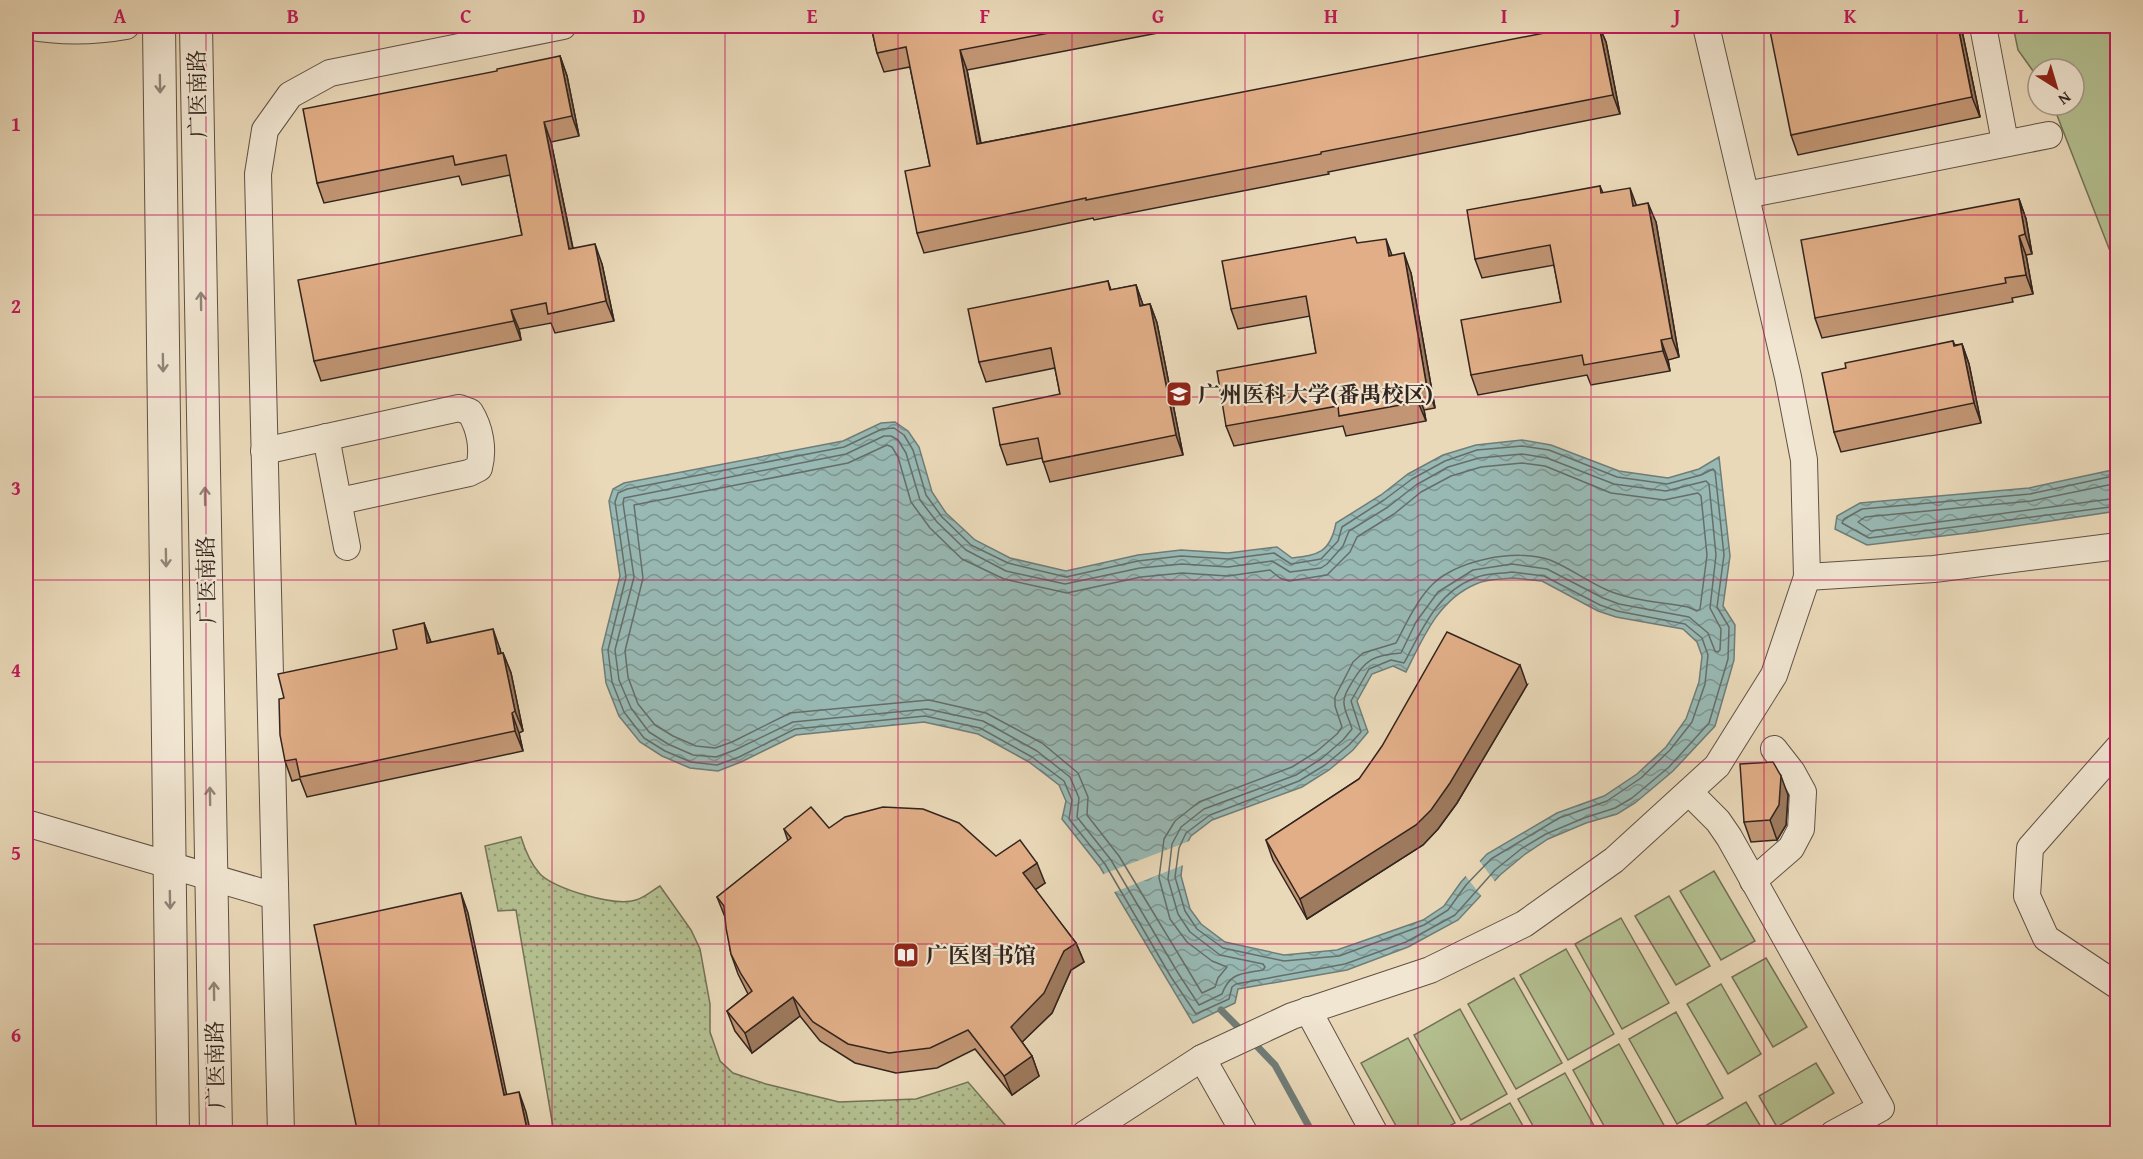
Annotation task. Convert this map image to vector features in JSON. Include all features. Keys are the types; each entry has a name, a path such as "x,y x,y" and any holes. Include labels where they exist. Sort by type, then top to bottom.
{"street":[{"path":"26,26 85,31 126,26"},
{"name":"广医南路","path":"159,26 173,1134"},
{"name":"广医南路","path":"196,26 216,1134"},
{"path":"281,1134 258,174 266,130 290,95 330,73 563,26"},
{"path":"1085,1134 1202,1058 1300,1013 1430,970 1524,924 1614,860 1717,766 1774,675 1807,577 1804,460 1788,377 1706,26"},
{"path":"1983,26 2005,142"},
{"path":"1746,195 2049,135"},
{"path":"264,451 459,408 470,412 477,424 482,457 479,468 469,473 340,501"},
{"path":"326,437 347,547"},
{"path":"1807,577 1934,569 2118,546"},
{"path":"2118,748 2030,848 2027,896 2046,938 2118,986"},
{"path":"1754,881 1791,848 1801,830 1803,792 1792,772 1774,750"},
{"path":"1689,792 1718,821 1881,1108 1833,1134"},
{"path":"26,823 275,896"},
{"path":"1300,1013 1375,1134"},
{"path":"1202,1058 1245,1134"}],"green space":[{"path":"2013,26 2117,26 2117,269 2058,117 2086,117 2086,57 2026,57 2026,61 2018,50"},
{"path":"521,837 528,856 540,874 547,880 571,891 601,899 627,902 639,899 660,886 691,930 700,949 710,1004 710,1032 720,1061 733,1073 766,1084 839,1102 916,1099 968,1082 1012,1133 554,1133 516,910 498,911 485,846"},
{"path":"1714,871 1755,941 1721,960 1680,891"},
{"path":"1669,896 1710,966 1676,985 1635,916"},
{"path":"1621,918 1669,1003 1622,1029 1575,944"},
{"path":"1566,949 1614,1034 1568,1060 1520,975"},
{"path":"1766,958 1807,1027 1773,1047 1732,977"},
{"path":"1514,978 1562,1063 1516,1089 1468,1004"},
{"path":"1721,984 1761,1054 1728,1074 1687,1004"},
{"path":"1460,1009 1507,1094 1461,1120 1414,1035"},
{"path":"1676,1012 1723,1098 1677,1124 1629,1039"},
{"path":"1408,1038 1455,1123 1436,1133 1400,1133 1361,1063"},
{"path":"1619,1044 1666,1129 1658,1133 1608,1133 1573,1070"},
{"path":"1816,1063 1834,1093 1777,1127 1759,1096"},
{"path":"1565,1073 1598,1133 1537,1133 1518,1099"},
{"path":"1746,1102 1764,1132 1693,1133"},
{"path":"1510,1103 1527,1133 1466,1133 1463,1129"}],"water":[{"path":"895,422 908,431 919,447 932,492 946,513 975,540 1010,558 1066,571 1138,555 1181,550 1228,553 1277,547 1292,558 1316,554 1322,551 1330,541 1336,523 1381,495 1408,474 1443,455 1476,445 1522,440 1551,445 1619,471 1668,478 1699,469 1719,457 1730,556 1723,606 1735,625 1734,660 1715,726 1673,771 1635,803 1617,814 1586,823 1548,839 1500,875 1458,920 1408,947 1347,970 1238,989 1235,1003 1193,1023 1100,867 1062,819 1066,801 1059,785 1029,762 978,734 924,722 796,735 718,771 690,768 662,756 640,742 619,716 606,683 602,649 620,576 609,501 613,489 624,483 843,441 881,423","holes":["1513,578 1542,581 1598,611 1616,617 1683,629 1697,642 1702,656 1699,682 1686,719 1666,747 1637,774 1604,796 1557,813 1487,854 1461,882 1444,906 1423,920 1337,950 1284,955 1225,942 1201,924 1190,909 1181,876 1184,849 1191,836 1212,820 1302,787 1329,770 1353,750 1368,732 1357,701 1372,674 1393,666 1406,672 1433,621 1451,600 1463,591 1480,582 1494,580"]},
{"path":"2117,469 2117,511 1976,532 1867,545 1835,529 1837,516 1860,503 2029,488"}],"pier":[{"path":"1192,840 1187,850 1186,864 1112,893 1101,875"},
{"path":"1478,859 1496,883 1483,898 1464,874"}],"building":[{"path":"871,26 1086,26 960,50 977,144 1580,26 1599,26 1613,95 917,233 905,171 930,166 906,47 877,53"},
{"path":"1769,26 1958,26 1972,97 1791,135"},
{"path":"560,56 572,116 544,122 569,249 595,244 606,301 548,314 546,303 511,310 514,321 314,361 298,280 522,235 506,155 455,165 453,156 317,183 303,109 497,71 497,69"},
{"path":"1600,186 1601,193 1630,188 1633,206 1648,203 1672,338 1661,340 1663,351 1584,365 1582,355 1471,375 1461,320 1561,302 1550,245 1475,259 1467,210"},
{"path":"2019,199 2025,234 2019,236 2026,275 2005,278 2006,283 1815,318 1801,240"},
{"path":"1355,237 1357,243 1386,239 1389,256 1404,253 1427,388 1416,390 1418,402 1339,416 1338,406 1226,426 1217,371 1316,353 1306,296 1231,309 1222,261"},
{"path":"1108,281 1110,290 1136,285 1140,306 1150,304 1176,435 1043,462 1038,438 1000,445 993,408 1060,394 1051,348 979,362 968,309"},
{"path":"1953,341 1954,346 1962,344 1974,403 1834,432 1822,373 1846,368 1845,363"},
{"path":"424,623 427,643 493,629 498,654 503,653 515,711 512,713 515,731 300,777 296,759 285,761 280,735 279,699 284,698 278,674 397,649 393,630"},
{"path":"1447,632 1520,665 1450,783 1431,810 1416,825 1300,899 1266,840 1359,779 1382,746"},
{"path":"1773,762 1781,776 1779,805 1770,820 1744,822 1740,764"},
{"name":"广医图书馆","path":"811,807 829,828 845,817 883,807 923,809 959,823 996,856 1020,840 1037,863 1023,873 1076,943 1064,951 1044,993 1011,1027 1032,1056 1004,1076 968,1030 930,1048 889,1053 848,1044 813,1022 793,997 745,1033 727,1011 752,991 731,954 724,906 717,897 791,838 784,829"},
{"path":"461,893 504,1095 519,1092 528,1134 358,1134 314,925"}],"waterway":[{"path":"1221,1010 1244,1033"},
{"path":"1252,1041 1275,1065 1313,1134"}],"place":[{"name":"广州医科大学(番禺校区)","path":"1179,394"},
{"name":"广医图书馆","path":"906,955"}]}
